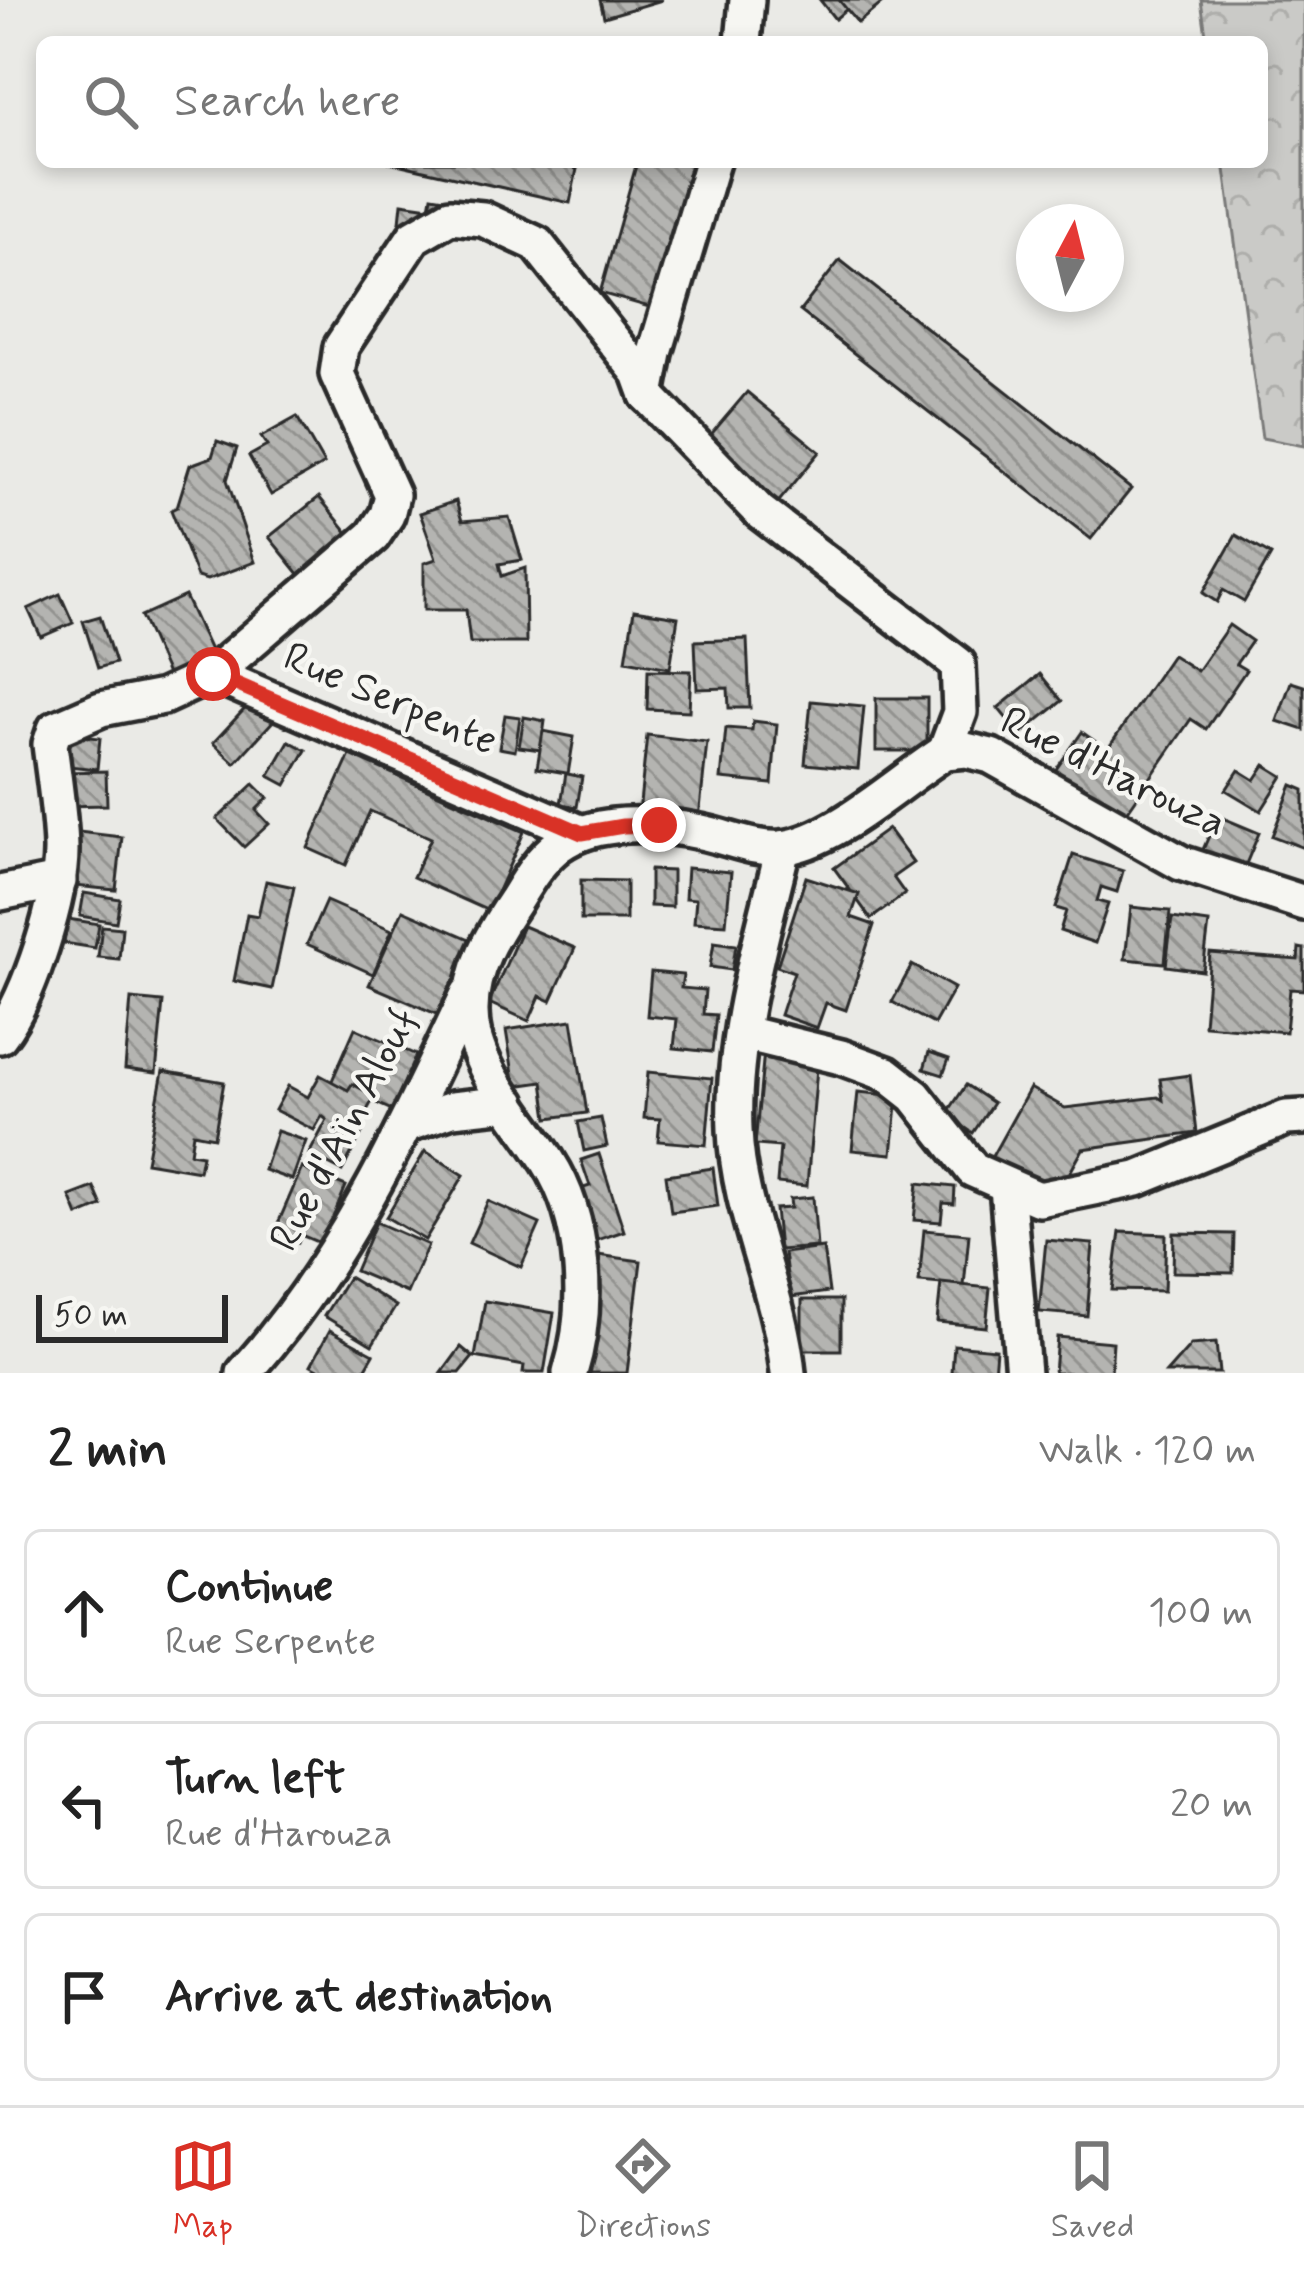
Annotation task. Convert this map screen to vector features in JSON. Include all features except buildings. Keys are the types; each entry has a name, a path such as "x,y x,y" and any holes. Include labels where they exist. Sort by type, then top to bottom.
{"street":[{"path":"744,36 747,0"},
{"path":"647,395 710,168"},
{"path":"0,1036 26,988 59,881 61,848 50,744 55,729 100,709 163,698 213,674 373,536 387,515 392,495 337,374 341,347 414,236 450,216 483,219 536,244 639,374 647,395 759,511 958,664 961,712 945,752"},
{"name":"Rue Serpente","path":"213,674 582,833"},
{"name":"Rue d'Harouza","path":"783,848 839,825 945,752 965,750 991,756 1181,863 1304,903"},
{"path":"570,1373 580,1319 574,1219 552,1167 475,1044 474,982 489,940 538,865 559,845 582,833 659,825 783,848 744,1033 735,1130 744,1190 785,1345 788,1373"},
{"path":"0,893 59,881"},
{"name":"Rue d'Aïn Alouf","path":"244,1373 335,1255 406,1125 474,982"},
{"path":"744,1033 841,1057 887,1074 915,1096 974,1170 1040,1199 1136,1179 1286,1118 1304,1117"},
{"path":"406,1125 452,1109 509,1103"},
{"path":"1007,1187 1023,1373"}],"green space":[{"path":"1201,0 1304,0 1304,446 1262,438 1225,168 1268,168 1268,36 1206,36"}],"route":[{"path":"213,674 582,833 659,825"}]}
